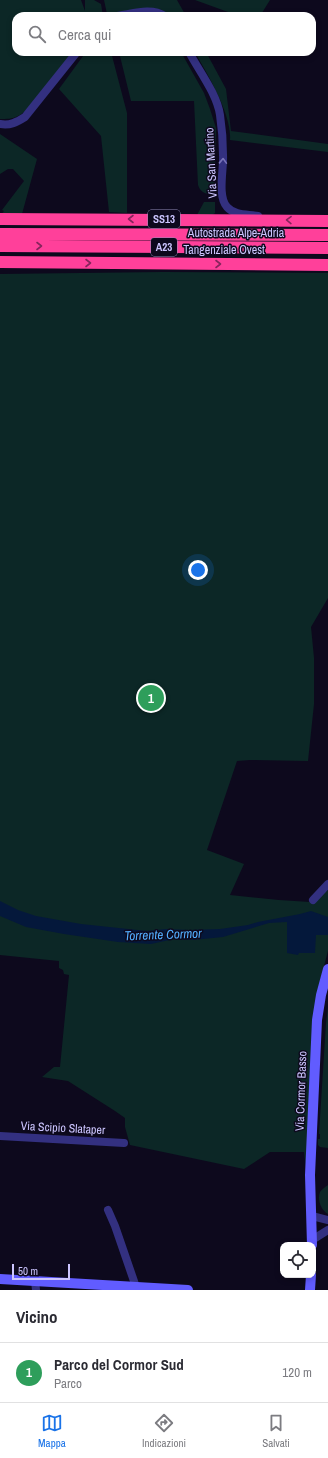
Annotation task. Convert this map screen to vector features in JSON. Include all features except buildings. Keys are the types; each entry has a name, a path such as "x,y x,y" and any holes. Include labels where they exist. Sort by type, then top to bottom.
{"highway":[{"name":"SS13","path":"0,219 328,220"},
{"name":"Autostrada Alpe-Adria","path":"0,234 328,235"},
{"name":"Autostrada Alpe-Adria","path":"0,246 328,248"},
{"name":"Tangenziale Ovest","path":"4,262 328,265"}],"street":[{"path":"144,12 156,12"},
{"path":"0,124 5,125 16,123 25,118 73,56"},
{"name":"Via San Martino","path":"191,56 215,98 220,114 224,155 222,188 224,203 227,207 237,213 273,220"},
{"path":"313,900 328,884"},
{"name":"Via Cormor Basso","path":"312,1242 310,1175 317,1020 321,995 328,969"},
{"name":"Via Scipio Slataper","path":"0,1136 124,1143"},
{"path":"108,1210 136,1287"},
{"path":"312,1216 328,1220"},
{"path":"313,1242 328,1230"},
{"path":"310,1290 311,1278"},
{"path":"0,1279 35,1286 136,1287 188,1290"}],"green space":[{"path":"0,0 81,0 85,11 85,0 94,0 101,4 102,12 12,12 12,56 69,56 47,87 25,112 14,118 0,119"},
{"path":"104,0 177,0 184,12 165,12 162,10 143,8 119,12 107,12"},
{"path":"195,0 270,0 262,12 228,12"},
{"path":"83,56 112,56 127,113 127,213 109,212 101,136 59,89"},
{"path":"120,56 183,56 204,93 216,128 215,195 203,192 198,185 194,101 131,101"},
{"path":"197,56 208,56 226,89 231,131 328,144 328,152 230,140 230,130 227,118 212,83"},
{"path":"0,134 37,159 22,214 1,215 4,211 2,210 24,181 13,169 8,169 0,174"},
{"path":"204,202 215,202 215,213 211,216 197,215"},
{"path":"163,272 328,273 328,598 311,627 314,658 314,704 308,761 237,761 207,850 244,864 230,895 310,902 328,890 328,951 317,992 307,1176 304,1152 270,1152 244,1169 130,1145 125,1127 125,1118 68,1081 42,1077 54,1067 60,1067 69,975 64,974 63,970 59,968 59,961 0,955 0,274"},
{"path":"328,1007 328,1148 320,1147 318,1145 318,1139 320,1139 319,1134"},
{"path":"328,1185 328,1214 319,1201 319,1195 320,1192"}],"water":[{"name":"Torrente Cormor","path":"0,901 18,910 36,916 81,924 147,931 166,929 220,929 248,925 311,911 328,917 328,935 316,935 315,953 299,953 298,955 287,953 287,922 269,923 223,937 193,940 174,939 151,944 118,942 26,927 0,916"}],"place":[{"name":"Parco del Cormor Sud","path":"151,698"}]}
